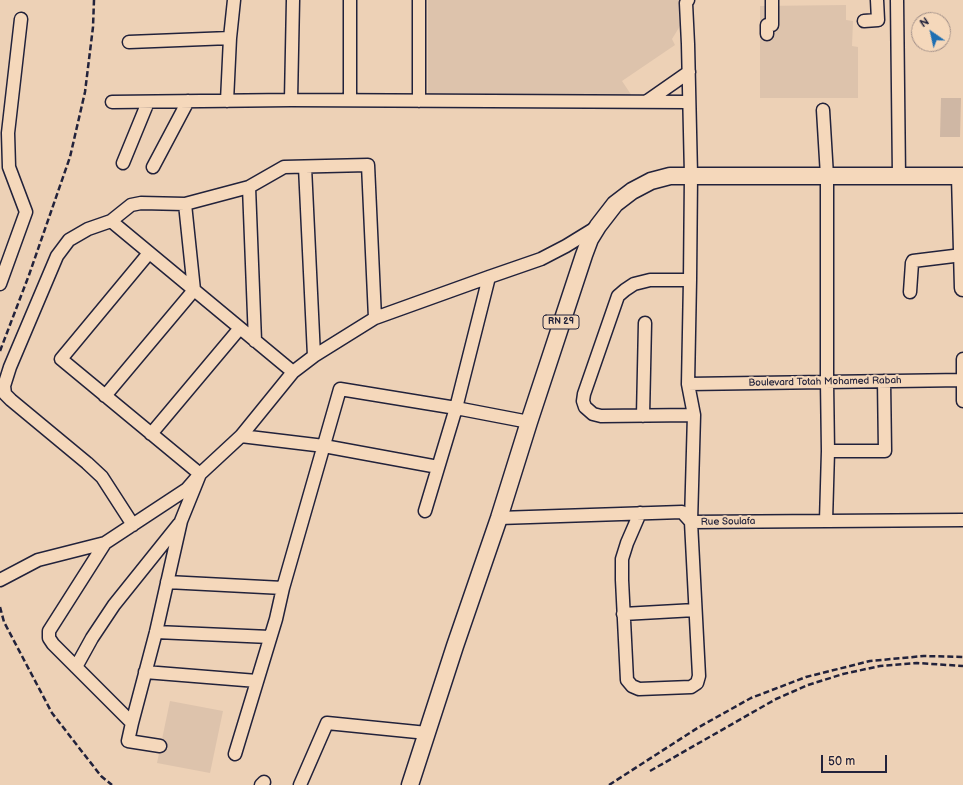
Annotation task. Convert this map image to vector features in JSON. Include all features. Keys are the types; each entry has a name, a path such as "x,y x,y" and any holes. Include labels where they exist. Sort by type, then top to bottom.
{"main road":[{"name":"RN 29","path":"410,785 584,255 590,239 615,204 632,191 651,181 670,176 961,176"},
{"path":"961,176 963,288"}],"street":[{"path":"227,101 230,38 234,0"},
{"path":"291,100 293,0"},
{"path":"350,0 350,100"},
{"path":"419,0 419,101"},
{"path":"640,513 622,559 627,680 632,686 639,689 691,687 696,683 699,676 691,522 694,415 688,384 691,175 686,3 688,0"},
{"path":"767,34 767,26 772,25 772,0"},
{"path":"864,21 878,20 877,0"},
{"path":"897,0 899,177"},
{"path":"1,278 26,212 4,167 21,19"},
{"path":"129,42 230,38"},
{"path":"646,102 689,72"},
{"path":"112,102 350,100 689,102"},
{"path":"153,167 188,101"},
{"path":"123,163 148,102"},
{"path":"823,110 827,176 828,451 826,521"},
{"path":"133,525 102,477 10,400 5,394 4,386 10,367 57,256 69,240 88,229 111,221 131,205 141,203 185,204 249,187 284,167 368,165 375,318"},
{"path":"305,166 314,356"},
{"path":"249,187 255,341"},
{"path":"105,396 194,290 185,204"},
{"path":"111,221 293,372"},
{"path":"0,580 38,560 105,543 186,489 241,436 293,372 314,356 375,318 541,259 566,246 598,226"},
{"path":"149,253 61,359 200,474"},
{"path":"910,292 913,261 962,255"},
{"path":"425,511 456,408 489,277"},
{"path":"690,280 650,280 634,284 618,296 586,387 583,401 585,407 593,414 601,416 694,415"},
{"path":"643,416 645,323"},
{"path":"151,434 240,328"},
{"path":"963,359 963,401"},
{"name":"Boulevard Totah Mohamed Rabah","path":"688,384 963,380"},
{"path":"828,451 885,451 884,381"},
{"path":"235,754 270,637 340,389 456,408 529,422"},
{"path":"241,436 324,446 438,467"},
{"path":"160,746 128,741 156,632 182,521 200,474"},
{"name":"Rue Soulafa","path":"498,518 682,512 691,522 963,520"},
{"path":"76,667 92,638 114,605 182,521"},
{"path":"105,543 49,630 49,638 53,644 132,724"},
{"path":"167,582 283,588"},
{"path":"624,614 695,610"},
{"path":"156,632 270,637"},
{"path":"145,672 257,681"},
{"path":"300,785 327,723 427,733"}],"shaded area":[{"path":"428,0 679,0 680,26 672,39 675,45 622,81 632,96 428,95"},
{"path":"846,5 846,20 853,21 852,46 858,47 858,98 760,98 760,6"},
{"path":"941,98 961,98 960,137 940,137"},
{"path":"170,701 223,711 210,773 157,763"}],"railway":[{"path":"0,351 29,275 70,157 85,92 93,27 94,0"},
{"path":"0,607 4,622 52,713 101,776 112,785"},
{"path":"609,785 699,727 751,698 806,677 870,661 924,656 963,657"},
{"path":"650,771 776,699 808,685 843,674 880,666 917,663 963,666"}]}
